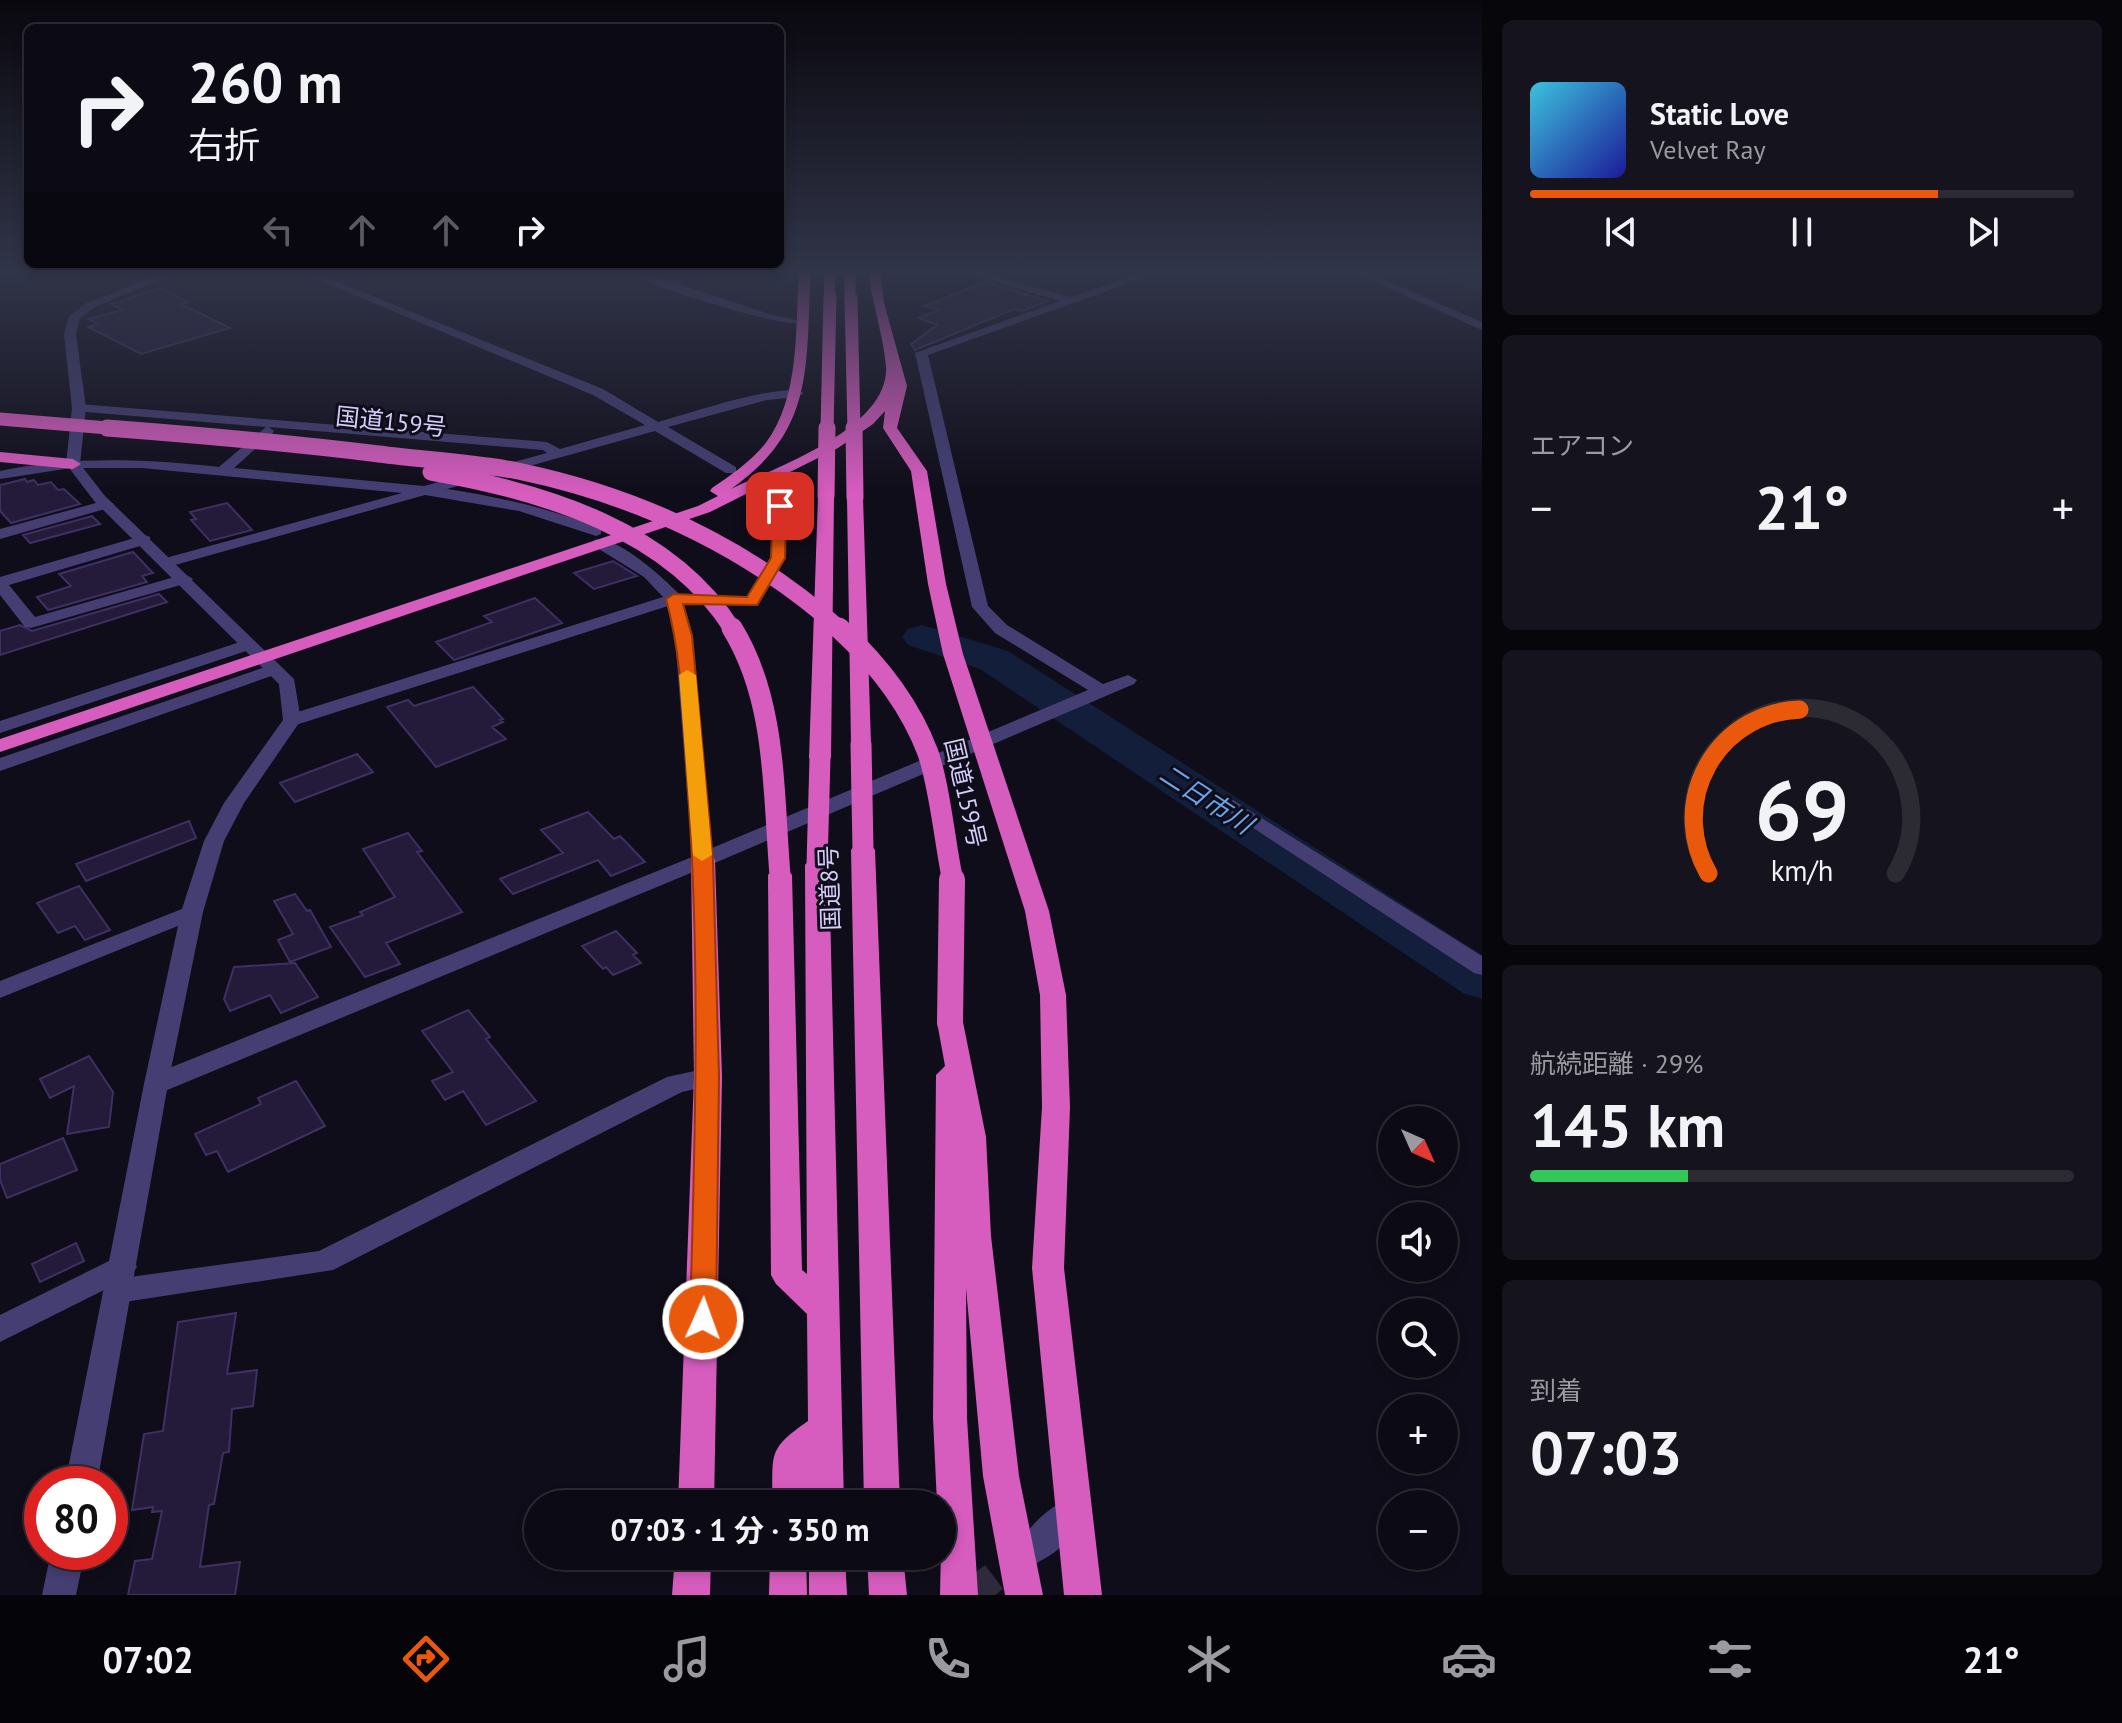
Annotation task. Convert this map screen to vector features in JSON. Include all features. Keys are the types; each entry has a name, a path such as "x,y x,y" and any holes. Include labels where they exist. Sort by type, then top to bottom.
{"highway":[{"path":"0,746 689,506 755,467 779,439 798,393 799,344"},
{"name":"国道8号","path":"826,1490 817,865 829,344"},
{"name":"国道8号","path":"852,344 882,1490"},
{"path":"888,344 900,386 890,428 919,471 937,584 951,646 979,741 1037,911 1053,995 1056,1107 1048,1268 1083,1595"},
{"path":"598,537 704,509 833,445 868,421 884,403 893,368"},
{"name":"国道159号","path":"0,419 269,441 517,471 594,492 684,524 749,559 803,596 870,656 903,704 928,754 953,884 950,1418 959,1595"},
{"name":"国道159号","path":"0,430 288,455 440,474 499,486 608,524 653,551 703,592 726,617 748,655 759,689 769,751 780,875 787,1275 822,1307"},
{"path":"0,457 73,464"},
{"path":"0,464 73,464"},
{"path":"697,1490 705,1274 708,1077 703,860"},
{"path":"950,1022 972,1137 976,1236 1001,1476 1024,1595"},
{"path":"790,1490 791,1453 824,1429"},
{"path":"691,1595 692,1570"},
{"path":"788,1570 788,1595"},
{"path":"827,1570 828,1595"},
{"path":"886,1570 888,1595"}],"street":[{"path":"71,344 79,408 73,464 107,504 288,683 292,720"},
{"path":"482,344 598,392 731,470"},
{"path":"946,344 921,353 980,607 1001,629 1101,691"},
{"path":"168,562 766,396 798,393"},
{"path":"79,408 547,446 556,453"},
{"path":"221,472 276,423"},
{"path":"0,475 106,461 427,491 554,515 598,537 650,574 674,599 684,636 703,860"},
{"path":"84,1466 156,1084 192,912 214,841 234,803 292,720 674,599 752,602 778,558 780,506 767,491"},
{"path":"0,534 107,504"},
{"path":"145,540 0,583 31,623 185,579"},
{"path":"0,727 261,657"},
{"path":"0,765 261,657"},
{"path":"156,1084 703,860 1128,680"},
{"path":"1233,806 1482,967"},
{"path":"0,990 192,912"},
{"path":"0,1329 120,1279 323,1262 676,1084 708,1077"},
{"path":"1034,1548 1072,1513"},
{"path":"59,1595 64,1570"}],"building":[{"path":"122,344 174,344 141,354"},
{"path":"911,344 928,344 915,350"},
{"path":"25,479 27,482 34,480 38,485 51,482 80,504 11,523 0,511 0,485"},
{"path":"227,503 252,530 210,541 191,520 196,519 190,512"},
{"path":"92,516 100,524 30,543 23,535"},
{"path":"133,552 153,573 142,576 147,582 48,610 37,597 71,586 59,574"},
{"path":"613,561 637,576 594,589 574,573"},
{"path":"159,594 167,602 0,655 0,631 20,625 32,631"},
{"path":"535,598 562,623 454,660 436,642 492,622 484,616"},
{"path":"473,687 503,719 500,720 503,722 492,727 506,739 436,767 387,707 408,700 414,706"},
{"path":"357,754 373,772 295,802 280,783"},
{"path":"588,812 614,839 620,836 645,862 611,876 598,860 513,894 500,879 563,853 541,830"},
{"path":"189,821 196,838 86,881 76,864"},
{"path":"408,833 422,851 417,852 462,912 386,943 400,964 365,977 330,927 363,915 360,912 395,897 363,849"},
{"path":"79,886 110,930 85,940 75,926 58,933 37,903"},
{"path":"295,894 307,911 310,910 331,947 290,962 278,940 293,934 274,901"},
{"path":"616,931 637,953 633,955 641,963 613,975 606,967 603,969 582,946"},
{"path":"295,963 318,997 281,1013 270,995 230,1011 224,999 234,967"},
{"path":"468,1010 490,1037 486,1039 536,1101 486,1125 463,1091 445,1100 432,1081 453,1072 422,1031"},
{"path":"89,1056 113,1092 109,1127 67,1134 74,1086 50,1098 40,1079"},
{"path":"296,1081 325,1126 228,1172 217,1151 206,1155 195,1134 261,1104 258,1098"},
{"path":"63,1138 77,1170 7,1198 0,1180 0,1164"},
{"path":"76,1243 84,1261 40,1282 32,1264"},
{"path":"236,1313 227,1374 257,1370 253,1406 232,1409 229,1452 223,1453 214,1504 209,1505 200,1567 240,1562 235,1595 128,1595 135,1561 152,1559 162,1511 152,1512 153,1507 132,1510 144,1434 163,1431 178,1322"}],"waterway":[{"name":"二日市川","path":"922,637 994,660 1482,980"}],"tunnel":[{"path":"970,1595 1021,1557"}],"slow traffic":[{"path":"687,675 702,855"}],"route":[{"path":"703,1319 708,1077 703,860 684,636 674,599 752,602 778,558 780,506"}]}
